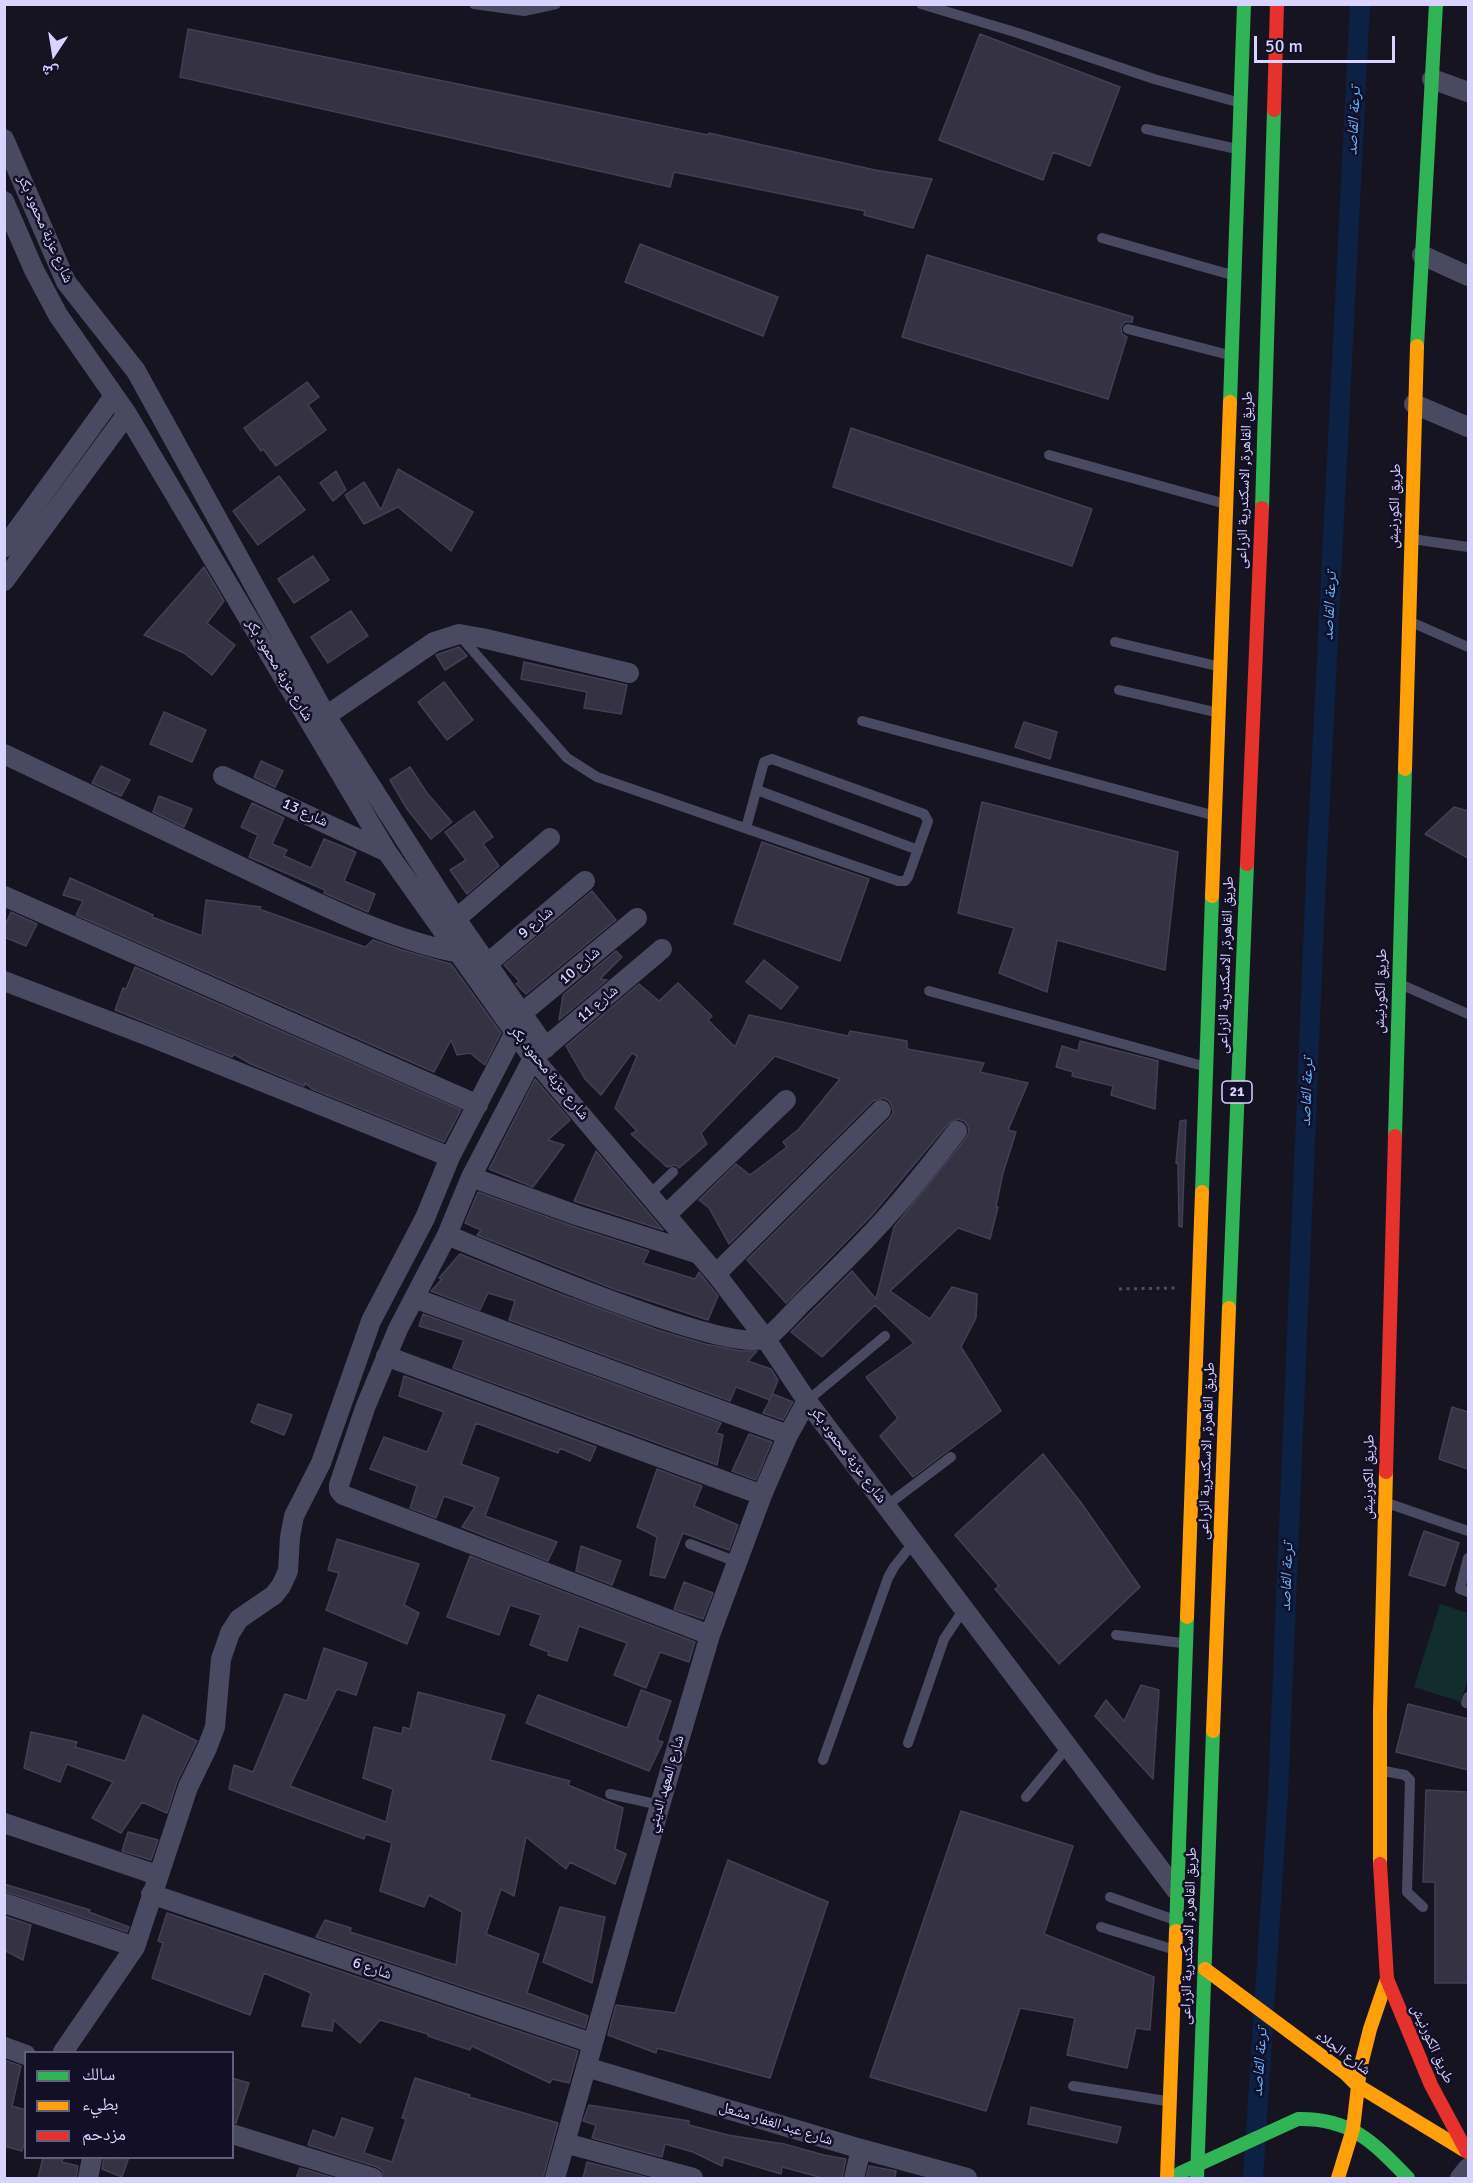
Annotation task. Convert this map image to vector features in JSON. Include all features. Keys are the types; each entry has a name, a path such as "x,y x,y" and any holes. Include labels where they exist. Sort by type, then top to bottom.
{"main road":[{"name":"طريق القاهرة, الاسكندرية الزراعى","path":"1167,2178 1220,666 1242,558 1226,505 1246,415 1232,356 1244,4"},
{"name":"طريق القاهرة, الاسكندرية الزراعى","path":"1197,2172 1232,1218 1246,415 1277,4"},
{"name":"طريق الكورنيش","path":"1436,4 1414,404 1385,1502 1379,1845 1387,1980 1431,2085 1468,2158"},
{"name":"شارع الجلاء","path":"1205,1969 1346,2074 1357,2085 1468,2158"},
{"name":"طريق الكورنيش","path":"1338,2178 1353,2129 1357,2085 1370,2029 1387,1980"},
{"path":"1167,2178 1197,2172 1218,2156 1298,2119 1320,2119 1353,2129 1378,2147 1408,2178"}],"street":[{"path":"1432,79 1468,92"},
{"name":"شارع عزبة محمود بكر","path":"4,139 66,282 136,371 326,716 487,964 518,1023"},
{"name":"شارع عزبة محمود بكر","path":"4,201 34,270 58,315 127,414 387,852 459,953 518,1023 649,1195 716,1274 765,1338 807,1401 1176,1890"},
{"path":"1422,255 1468,276"},
{"path":"4,548 114,396"},
{"path":"1414,404 1468,427"},
{"path":"4,581 127,414"},
{"path":"326,716 434,642 459,634 629,673"},
{"path":"4,753 296,893 406,940 459,953"},
{"name":"شارع 13","path":"223,776 387,852"},
{"path":"456,919 550,838"},
{"name":"شارع 9","path":"487,964 585,881"},
{"path":"4,896 478,1105"},
{"name":"شارع 10","path":"518,1023 637,918"},
{"name":"شارع 11","path":"540,1053 662,949"},
{"path":"4,981 151,1037 450,1157"},
{"path":"64,2051 135,1947 188,1787 207,1749 214,1726 221,1659 230,1633 239,1619 274,1595 281,1586 288,1571 294,1516 321,1463 371,1321 425,1218 450,1157 518,1023"},
{"path":"540,1053 471,1178 447,1235 386,1356 365,1408 339,1490 343,1495 710,1635"},
{"path":"666,1215 786,1100"},
{"path":"716,1274 881,1110"},
{"path":"447,1235 560,1282 660,1318 723,1336 745,1340 765,1338 891,1213 957,1131"},
{"path":"471,1178 625,1232 699,1254"},
{"path":"414,1298 788,1435"},
{"path":"386,1356 762,1495"},
{"name":"شارع المعهد الديني","path":"555,2178 710,1635 762,1495 788,1435 807,1401"},
{"path":"4,1823 157,1875"},
{"name":"شارع 6","path":"151,1894 592,2043"},
{"path":"4,1903 135,1947"},
{"path":"4,2047 24,2054"},
{"name":"شارع عبد الغفار مشعل","path":"586,2067 861,2150 967,2178"},
{"path":"234,2135 373,2178"},
{"path":"565,2144 693,2178"},
{"path":"854,2178 861,2150"},
{"path":"1460,2178 1468,2158"}],"lane":[{"path":"474,4 524,11 556,4"},
{"path":"921,4 1154,79 1241,103"},
{"path":"1146,129 1239,149"},
{"path":"1102,238 1235,276"},
{"path":"1128,329 1232,356"},
{"path":"1049,455 1226,505"},
{"path":"1410,538 1468,547"},
{"path":"1408,621 1468,647"},
{"path":"459,634 567,758 597,777 898,881 905,881 908,877 928,821 924,814 772,759 764,762 746,828"},
{"path":"1115,642 1220,666"},
{"path":"1119,690 1218,712"},
{"path":"862,720 1215,816"},
{"path":"757,790 918,850"},
{"path":"1398,983 1468,1014"},
{"path":"929,991 1206,1066"},
{"path":"649,1195 673,1172"},
{"path":"807,1401 885,1336"},
{"path":"886,1506 951,1457"},
{"path":"1385,1502 1468,1531"},
{"path":"823,1760 888,1578 914,1542"},
{"path":"690,1544 737,1562"},
{"path":"1468,1558 1460,1589 1468,1592"},
{"path":"908,1743 944,1639 964,1609"},
{"path":"1116,1635 1185,1643"},
{"path":"1026,1797 1068,1746"},
{"path":"1379,1770 1405,1775 1410,1780 1407,1892 1423,1907"},
{"path":"610,1794 660,1805"},
{"path":"1110,1897 1175,1920"},
{"path":"1101,1927 1174,1950"},
{"path":"1073,2086 1169,2101"}],"path":[{"path":"1119,1289 1197,1287"}],"green space":[{"path":"1440,1604 1468,1613 1468,1678 1461,1702 1414,1687"}],"building":[{"path":"188,29 708,135 709,133 875,170 932,179 913,228 864,215 865,211 674,172 670,187 180,77"},
{"path":"980,34 1120,87 1090,166 1053,152 1043,180 939,140"},
{"path":"640,244 778,297 763,336 625,282"},
{"path":"927,255 1133,317 1132,322 1125,322 1121,327 1122,334 1127,337 1108,399 902,337"},
{"path":"307,382 319,397 308,405 326,430 276,466 263,449 261,451 244,428"},
{"path":"851,428 1092,509 1072,566 833,487"},
{"path":"398,469 473,512 451,551 398,507 364,524 345,495 364,482 381,510"},
{"path":"336,471 346,490 333,501 320,483"},
{"path":"279,476 305,510 258,545 233,511"},
{"path":"313,556 329,580 294,603 278,579"},
{"path":"204,567 224,601 207,623 235,645 212,675 184,653 144,635"},
{"path":"351,611 368,636 328,663 311,637"},
{"path":"459,647 467,656 445,670 436,655"},
{"path":"524,662 627,685 621,714 584,708 587,692 521,679"},
{"path":"444,682 473,720 447,740 418,702"},
{"path":"164,712 206,730 192,762 150,744"},
{"path":"1024,722 1057,732 1050,759 1015,747"},
{"path":"261,761 283,771 275,787 254,777"},
{"path":"101,766 130,780 121,796 92,783"},
{"path":"410,767 427,793 452,822 431,839 407,809 390,780"},
{"path":"159,796 192,809 184,827 153,812"},
{"path":"982,802 1178,852 1165,970 1057,940 1047,992 999,973 1014,928 958,913"},
{"path":"252,803 284,818 272,844 287,850 284,856 311,868 324,839 356,852 344,881 375,894 368,912 324,893 325,890 249,857 258,835 241,827"},
{"path":"1454,807 1468,811 1468,858 1425,834"},
{"path":"474,811 493,837 483,844 499,866 467,894 450,870 466,860 445,832"},
{"path":"762,842 869,879 840,961 734,924"},
{"path":"70,878 153,915 152,917 202,936 206,900 261,907 259,909 365,947 373,940 451,964 501,1033 485,1065 470,1053 457,1055 451,1040 434,1072 76,915 83,901 63,895"},
{"path":"592,891 616,920 526,994 516,984 519,981 504,965"},
{"path":"11,912 37,924 26,946 4,937 4,928"},
{"path":"616,951 622,957 600,979 607,980 559,1020 563,995"},
{"path":"764,960 798,987 781,1009 746,982"},
{"path":"135,967 461,1110 444,1142 312,1089 305,1083 304,1086 251,1064 234,1054 232,1057 115,1010 123,988 126,989"},
{"path":"678,983 712,1016 708,1020 735,1047 749,1015 848,1036 850,1031 907,1041 907,1049 984,1063 980,1072 1028,1083 1008,1130 1016,1132 1003,1173 990,1239 958,1228 890,1291 930,1319 952,1287 977,1294 976,1318 961,1347 1001,1411 913,1477 880,1436 898,1418 866,1377 914,1343 875,1305 822,1357 791,1332 852,1271 876,1299 894,1227 966,1138 969,1132 968,1126 964,1121 958,1119 948,1124 871,1216 786,1303 747,1260 889,1119 893,1113 892,1106 884,1098 873,1101 729,1244 709,1208 699,1200 736,1164 750,1175 787,1147 783,1142 799,1129 840,1079 775,1056 701,1133 707,1144 679,1168 675,1165 667,1167 631,1134 637,1131 615,1108 637,1056 632,1053 601,1095 585,1079 566,1046 639,984 659,1001"},
{"path":"1080,1041 1158,1061 1155,1109 1111,1095 1113,1086 1072,1076 1073,1072 1056,1067 1062,1046 1078,1051"},
{"path":"535,1079 570,1120 548,1140 564,1145 533,1187 489,1169"},
{"path":"1186,1120 1182,1227 1179,1226 1178,1164 1176,1163 1180,1121"},
{"path":"596,1151 663,1230 574,1201"},
{"path":"478,1192 649,1251 643,1263 695,1279 699,1272 718,1296 708,1320 614,1289 477,1235 481,1230 465,1223"},
{"path":"460,1254 658,1330 705,1344 741,1351 757,1351 748,1361 771,1369 778,1380 770,1400 736,1387 730,1401 509,1320 515,1301 488,1293 480,1310 431,1291"},
{"path":"423,1314 721,1423 716,1433 723,1435 717,1465 453,1368 464,1340 419,1326"},
{"path":"404,1376 596,1447 590,1461 560,1448 558,1453 476,1423 461,1464 499,1478 485,1516 557,1542 548,1561 462,1527 475,1507 444,1496 436,1518 410,1508 417,1486 370,1469 384,1437 427,1452 444,1412 399,1396"},
{"path":"773,1394 793,1402 783,1420 763,1413"},
{"path":"258,1404 292,1415 284,1435 251,1422"},
{"path":"1452,1407 1468,1412 1468,1469 1439,1459"},
{"path":"749,1434 772,1442 756,1480 732,1471"},
{"path":"1043,1454 1082,1504 1140,1587 1059,1664 995,1589 999,1586 955,1535"},
{"path":"657,1469 702,1486 694,1506 738,1525 729,1550 683,1533 665,1578 650,1575 657,1537 637,1527"},
{"path":"1424,1531 1459,1543 1445,1586 1409,1575"},
{"path":"337,1539 419,1564 404,1605 419,1613 407,1644 326,1610 339,1573 328,1570"},
{"path":"581,1546 621,1561 612,1585 576,1571"},
{"path":"470,1556 695,1642 689,1662 660,1652 646,1688 614,1675 627,1643 579,1626 567,1661 548,1655 549,1652 530,1645 541,1615 510,1605 499,1635 447,1617"},
{"path":"684,1582 713,1593 703,1619 674,1609"},
{"path":"324,1648 367,1663 356,1695 337,1689 290,1786 386,1822 393,1789 363,1778 374,1727 402,1734 403,1727 410,1729 418,1692 505,1715 490,1760 570,1781 568,1785 623,1808 615,1849 626,1854 615,1884 570,1862 566,1869 526,1837 514,1896 501,1889 486,1934 539,1954 527,1993 588,2016 585,2028 316,1937 325,1920 351,1928 350,1932 456,1965 462,1912 429,1895 424,1907 380,1891 392,1843 366,1834 364,1839 229,1789 234,1765 253,1772 285,1694 307,1701"},
{"path":"1141,1685 1159,1690 1153,1779 1095,1716 1106,1700 1124,1721"},
{"path":"641,1690 671,1701 657,1740 663,1742 649,1771 526,1723 538,1695 627,1728"},
{"path":"1408,1704 1468,1719 1468,1770 1396,1752"},
{"path":"143,1715 197,1741 177,1782 167,1813 142,1802 121,1833 92,1818 113,1782 67,1764 60,1782 24,1768 31,1732 77,1742 75,1747 125,1761"},
{"path":"1426,1790 1468,1792 1468,1983 1435,1983 1435,1882 1423,1882"},
{"path":"961,1811 1073,1846 1044,1934 1154,1977 1150,2030 1136,2028 1127,2068 1067,2055 1075,2018 1020,2008 986,2111 870,2077"},
{"path":"128,1832 158,1840 151,1860 122,1851"},
{"path":"728,1860 828,1902 770,2078 657,2048 656,2053 608,2035 616,2005 675,2013"},
{"path":"4,1884 90,1910 89,1912 129,1927 127,1932 4,1891"},
{"path":"560,1907 605,1917 592,1983 543,1962"},
{"path":"167,1913 578,2051 569,2083 552,2079 550,2083 472,2046 470,2050 428,2036 428,2034 380,2020 360,2043 334,2020 332,2031 302,2026 311,1993 264,1973 250,2015 152,1978 163,1943 158,1941"},
{"path":"4,1916 31,1925 23,1960 4,1950"},
{"path":"4,2060 21,2066 12,2106 24,2109 24,2144 22,2151 4,2146"},
{"path":"415,2078 470,2095 469,2097 558,2123 543,2178 385,2178 382,2170 377,2167 308,2145 313,2130 335,2138 342,2118 373,2128 364,2153 392,2162 406,2119 402,2118"},
{"path":"234,2079 249,2083 236,2123 234,2122"},
{"path":"589,2105 689,2121 689,2125 728,2135 784,2144 846,2159 842,2178 823,2178 782,2167 781,2174 724,2157 722,2166 693,2152 665,2144 662,2157 592,2138 596,2125 583,2121"},
{"path":"1031,2107 1121,2127 1117,2143 1028,2124"},
{"path":"43,2159 63,2159 62,2162 78,2166 76,2178 38,2178"},
{"path":"104,2159 128,2159 122,2177 102,2169"},
{"path":"587,2162 649,2178 583,2178"},
{"path":"869,2166 896,2171 895,2178 866,2178"},
{"path":"300,2168 334,2178 296,2178"}],"waterway":[{"name":"ترعة القاصد","path":"1253,2178 1278,1794 1316,876 1360,4"}],"traffic: fast":[{"path":"1230,402 1244,4"},
{"path":"1417,346 1436,4"},
{"path":"1262,508 1274,110"},
{"path":"1395,1136 1405,769"},
{"path":"1229,1308 1247,864"},
{"path":"1202,1192 1212,896"},
{"path":"1176,1931 1187,1617"},
{"path":"1197,2178 1213,1731"},
{"path":"1180,2173 1298,2119 1317,2120 1347,2128 1372,2143 1408,2178"}],"traffic: slow":[{"path":"1405,769 1417,346"},
{"path":"1212,896 1230,402"},
{"path":"1187,1617 1202,1192"},
{"path":"1213,1731 1229,1308"},
{"path":"1380,1864 1380,1711 1386,1472"},
{"path":"1167,2178 1176,1931"},
{"path":"1205,1969 1346,2074 1357,2085 1464,2150"},
{"path":"1338,2178 1353,2129 1360,2069 1370,2029 1387,1979"}],"traffic: jam":[{"path":"1274,110 1277,4"},
{"path":"1247,864 1262,508"},
{"path":"1386,1472 1395,1136"},
{"path":"1380,1864 1387,1979 1431,2085 1467,2152"}]}
